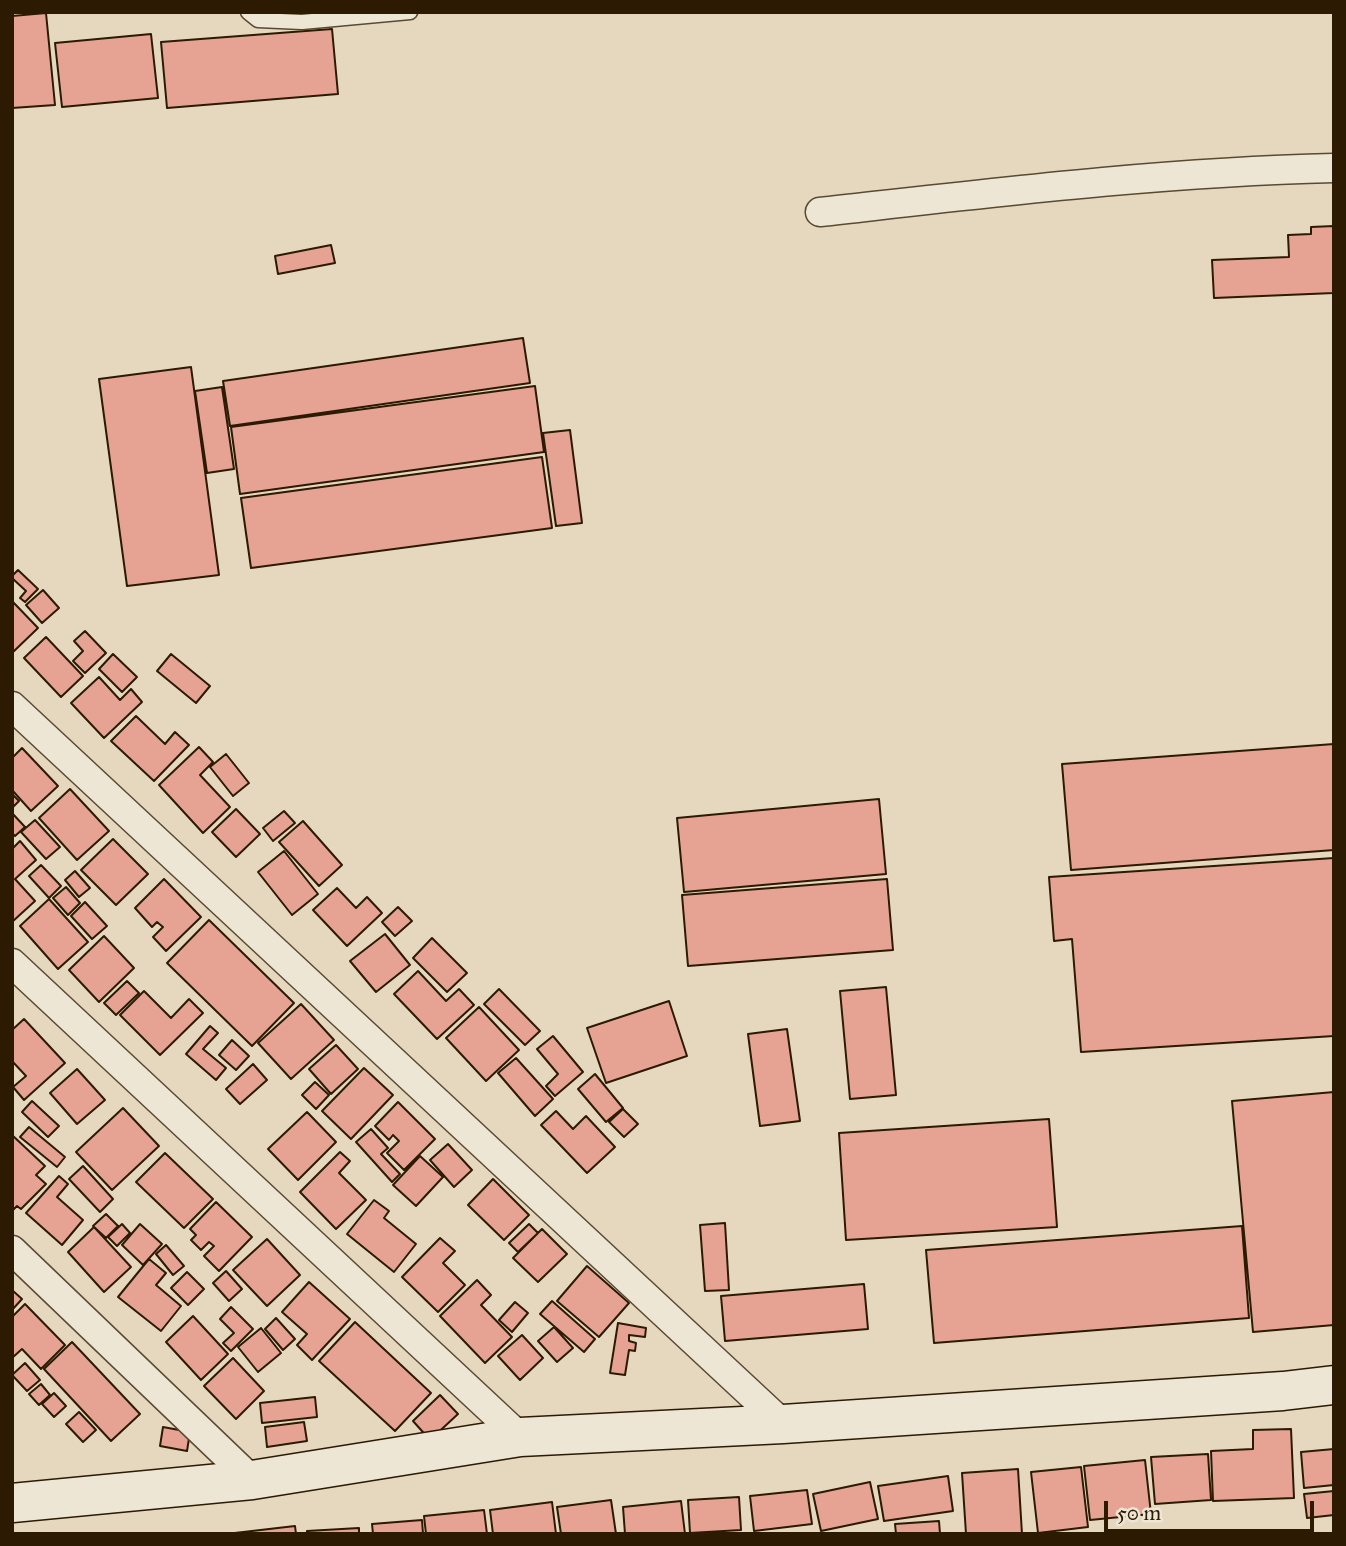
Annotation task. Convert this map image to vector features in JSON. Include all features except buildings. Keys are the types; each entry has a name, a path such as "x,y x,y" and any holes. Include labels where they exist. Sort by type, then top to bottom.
{"street":[{"path":"820,212 1019,190 1258,170 1334,168"},
{"path":"12,706 783,1424"},
{"path":"12,963 520,1437"},
{"path":"12,1250 252,1480"},
{"path":"12,1503 252,1480 520,1437 783,1424 1283,1391 1334,1385"}],"lane":[{"path":"248,12 258,20 302,22 410,12"}]}
